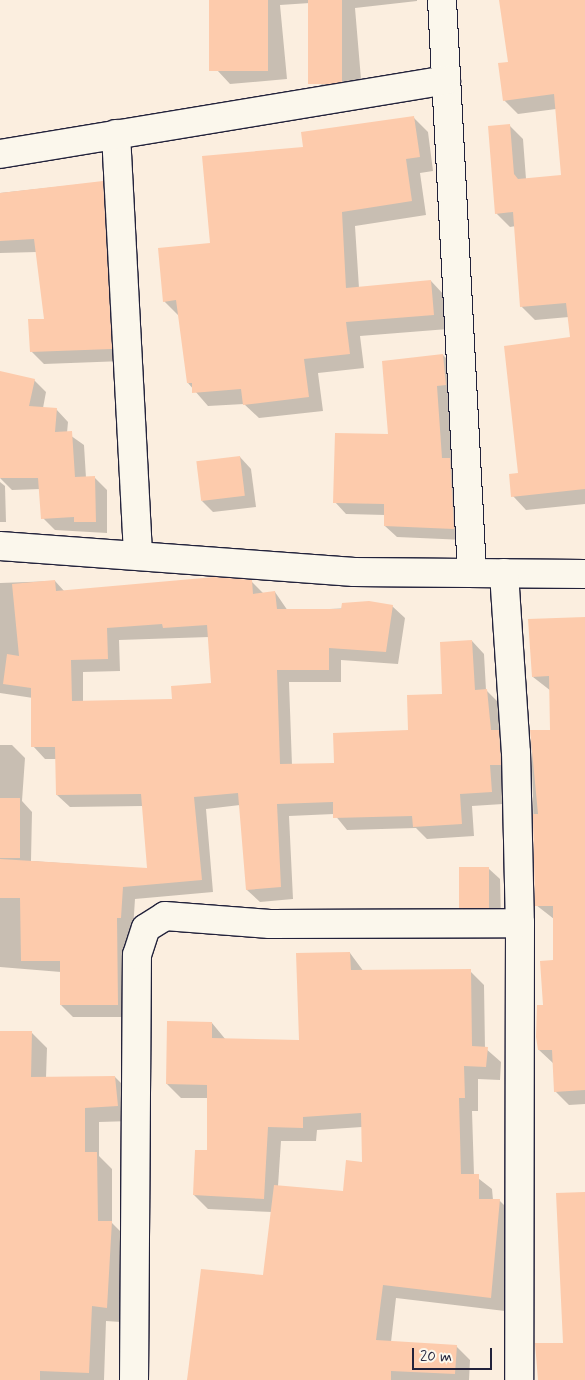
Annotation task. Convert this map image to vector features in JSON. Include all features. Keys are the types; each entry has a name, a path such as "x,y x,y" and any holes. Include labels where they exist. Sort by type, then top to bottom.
{"street":[{"path":"442,0 472,573"},
{"path":"0,154 446,80"},
{"path":"116,134 138,554"},
{"path":"0,546 138,554 354,572 585,574"},
{"path":"504,573 516,752 520,923 518,1380"},
{"path":"134,1380 137,955 146,928 165,916 270,924 520,923"}],"building":[{"path":"209,0 268,0 268,71 209,71"},
{"path":"308,0 342,0 342,84 308,84"},
{"path":"499,0 585,0 585,489 511,497 509,474 518,473 504,346 570,337 566,303 520,307 513,212 495,214 488,126 510,124 514,174 518,179 561,175 554,94 503,101 498,63 508,62"},
{"path":"414,116 420,157 406,159 412,201 342,212 346,288 431,280 434,315 346,322 350,354 304,359 309,397 243,405 241,389 192,393 192,383 187,383 176,300 163,302 158,248 210,243 202,156 303,147 301,132"},
{"path":"103,181 112,349 30,352 28,319 44,319 34,239 0,241 0,193"},
{"path":"443,354 446,385 437,386 442,458 450,458 454,529 384,526 384,504 333,503 335,433 388,434 382,361"},
{"path":"0,371 35,379 29,406 57,408 55,432 72,431 75,477 95,476 96,522 74,522 74,517 41,519 38,478 0,478"},
{"path":"240,456 245,496 201,501 196,461"},
{"path":"215,577 252,580 253,594 275,591 277,609 341,609 342,603 369,601 393,605 386,652 329,648 329,670 277,670 280,764 334,763 333,733 408,730 407,695 442,694 440,642 472,640 475,690 487,689 491,730 499,730 501,765 490,765 492,792 460,794 462,824 413,827 412,816 333,818 333,802 277,804 281,887 246,890 238,793 194,797 202,880 123,887 121,918 117,918 118,1005 60,1005 60,961 21,961 20,898 0,898 0,859 147,868 141,794 56,795 55,747 31,747 31,688 3,684 7,654 19,656 12,584 55,580 56,591","holes":["162,624 163,628 207,625 211,683 171,686 172,699 72,701 71,660 108,659 107,628"]},
{"path":"585,617 585,1090 554,1092 552,1050 538,1050 536,1037 537,1005 543,1005 540,961 553,960 553,906 535,906 533,814 538,814 530,730 550,730 549,676 532,677 528,619"},
{"path":"0,798 20,798 20,858 0,858"},
{"path":"459,867 489,867 489,908 459,908"},
{"path":"350,952 351,970 471,969 472,1046 488,1047 486,1067 464,1066 465,1098 459,1098 461,1174 479,1174 479,1199 500,1199 491,1298 383,1285 376,1340 457,1345 455,1374 391,1371 391,1380 187,1380 201,1269 263,1275 274,1185 343,1191 346,1160 362,1162 361,1113 303,1117 303,1128 268,1127 264,1199 193,1195 195,1150 207,1150 207,1085 166,1084 167,1021 212,1022 212,1038 299,1040 296,953"},
{"path":"0,1031 32,1031 31,1077 115,1076 118,1106 85,1108 85,1152 97,1152 98,1221 112,1221 107,1308 92,1306 89,1373 40,1371 40,1380 0,1380"},
{"path":"585,1192 585,1380 538,1380 535,1343 563,1343 556,1193"}]}
